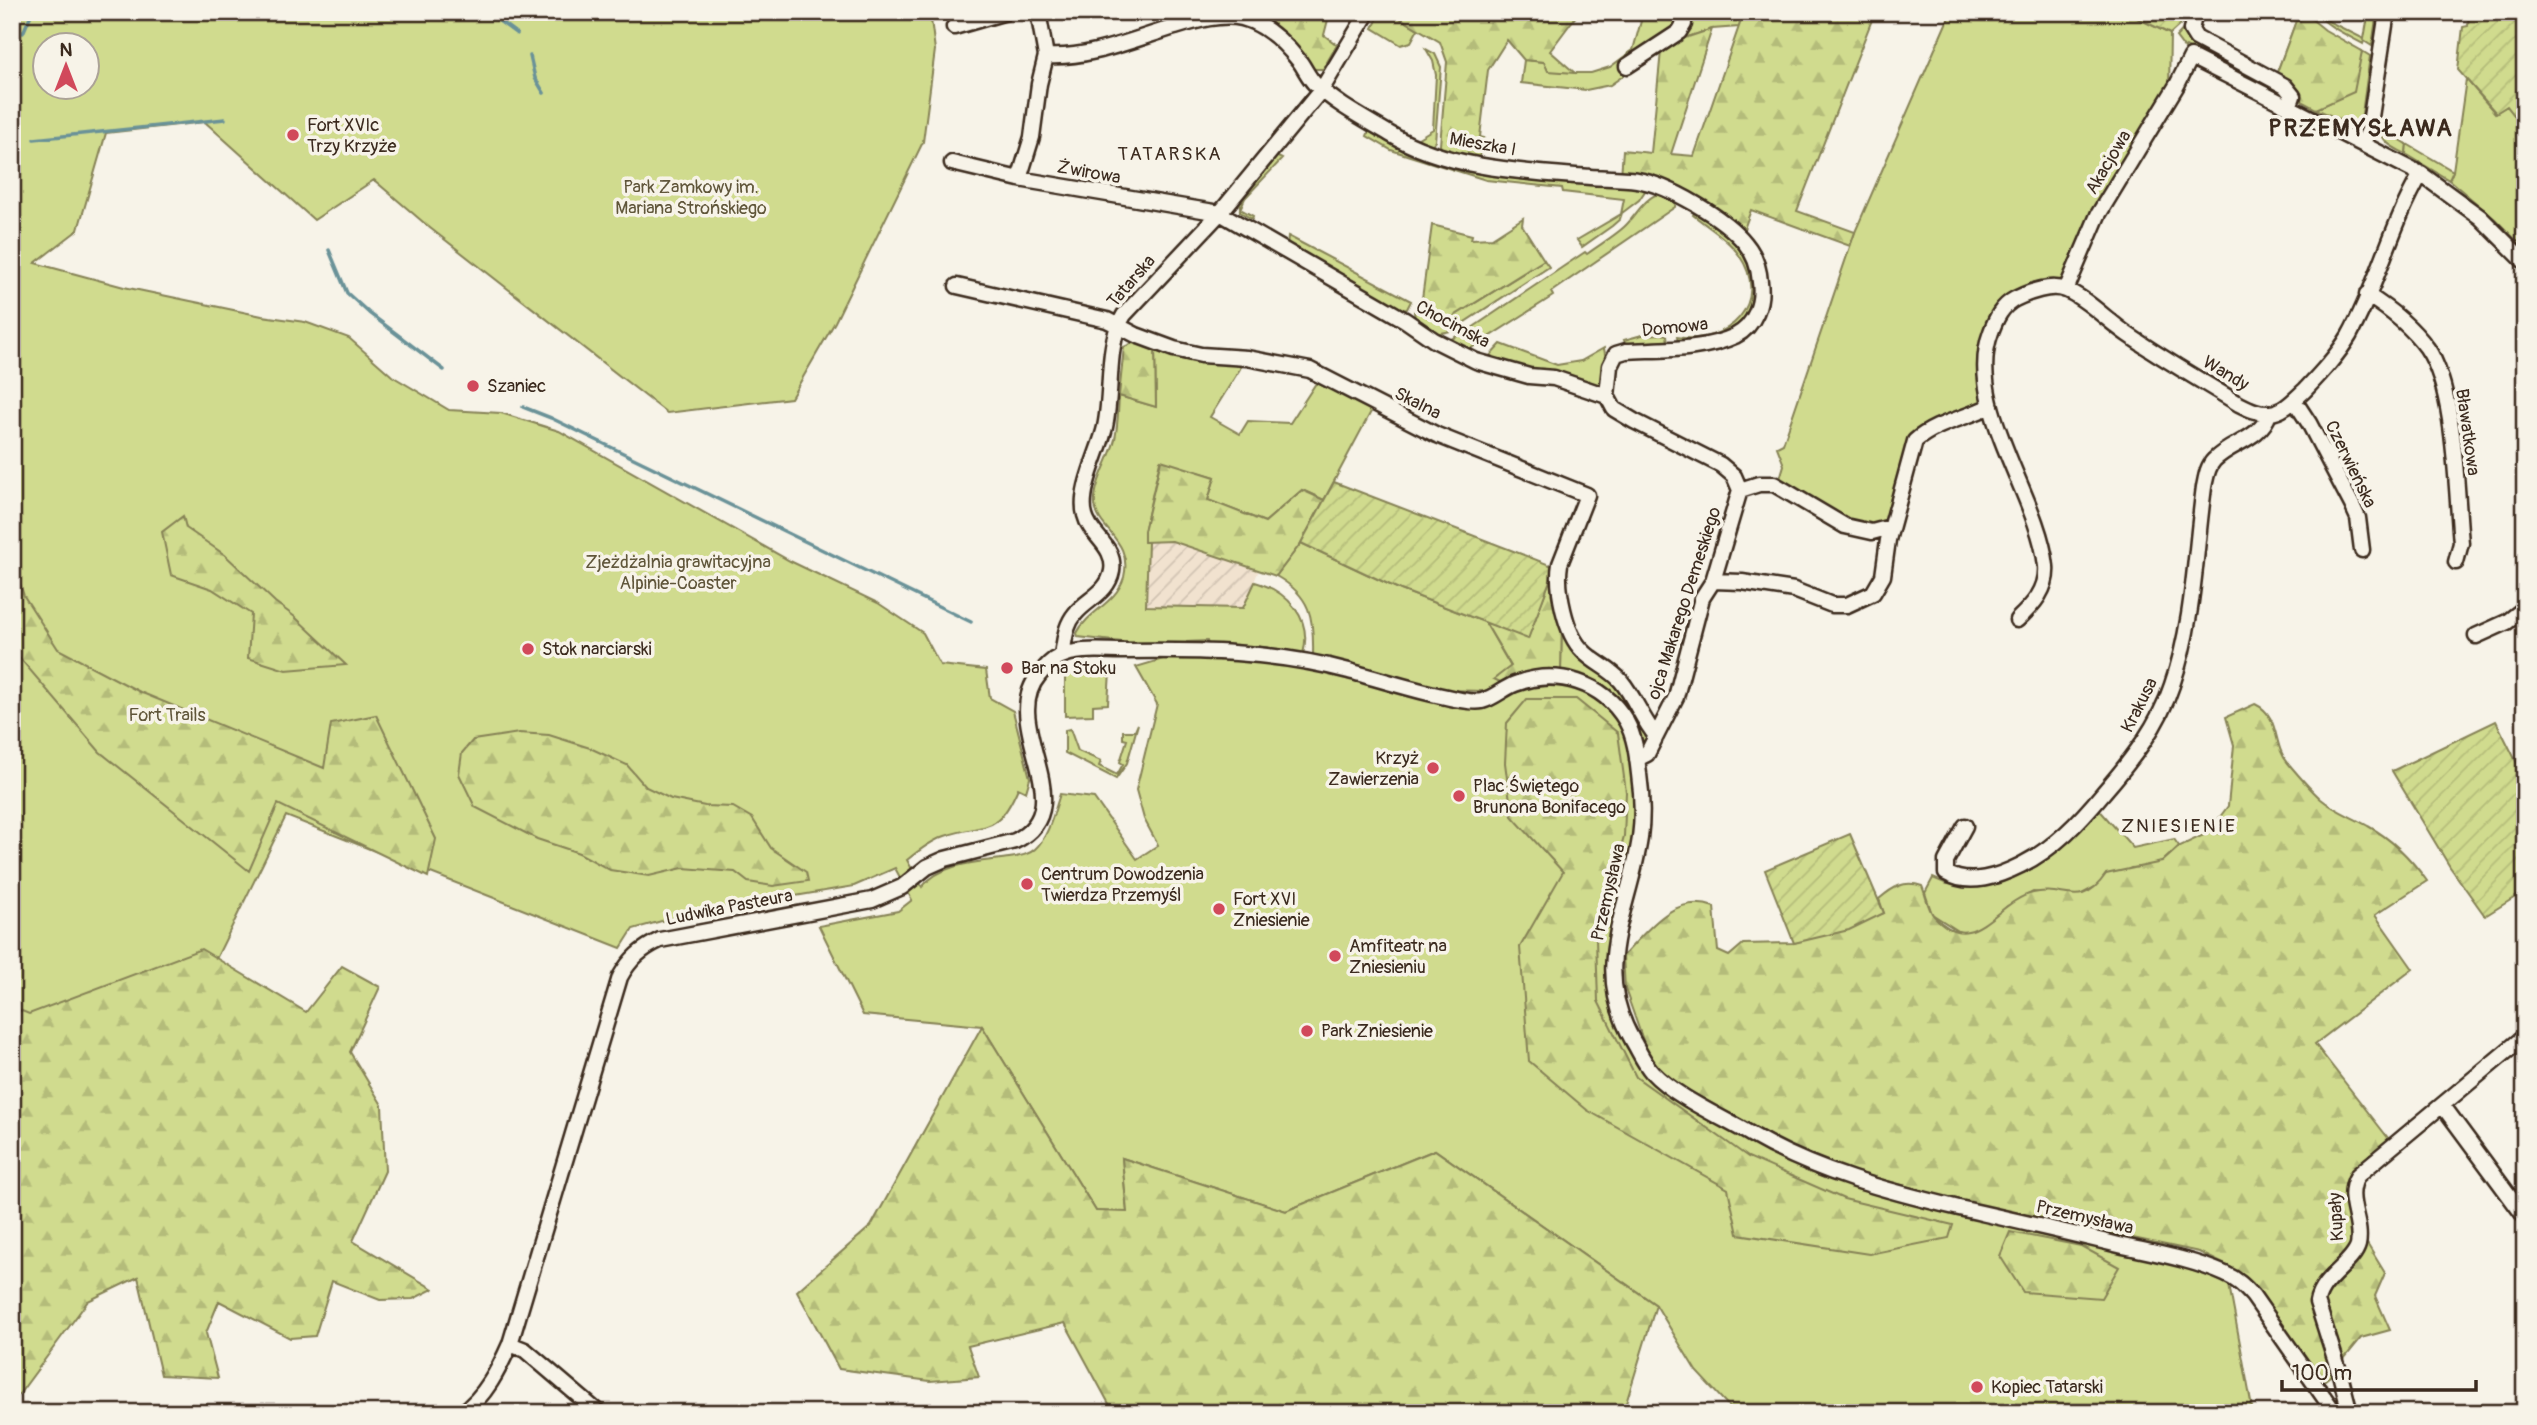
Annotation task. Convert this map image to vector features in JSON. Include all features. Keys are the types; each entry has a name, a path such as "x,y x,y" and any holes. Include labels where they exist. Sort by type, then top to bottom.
{"street":[{"path":"954,27 1006,12"},
{"path":"1018,179 1032,137 1039,84 1046,56 1038,12"},
{"name":"Tatarska","path":"1062,654 1067,627 1076,613 1103,590 1112,572 1108,547 1084,515 1089,472 1105,430 1118,326 1124,315 1220,213 1322,89 1368,12"},
{"path":"1628,66 1679,32 1684,24 1683,15 1678,12"},
{"path":"2195,12 2191,30 2196,38 2285,86 2293,96 2289,107 2421,174 2480,217 2525,262"},
{"path":"2363,143 2369,130 2387,12"},
{"name":"Mieszka I","path":"1046,56 1079,55 1196,21 1239,17 1262,26 1285,46 1322,89 1406,144 1437,155 1517,170 1638,180 1655,186"},
{"name":"Akacjowa","path":"2066,290 2098,215 2177,85 2190,57 2289,107"},
{"name":"Żwirowa","path":"952,163 1018,179 1220,213"},
{"path":"2269,414 2281,410 2294,400 2338,353 2350,335 2406,199 2421,174"},
{"name":"Domowa","path":"1607,396 1610,366 1616,354 1707,345 1726,340 1740,334 1758,310 1761,291 1759,274 1755,258 1746,244 1734,231 1673,191 1655,186"},
{"name":"Chocimska","path":"1220,213 1405,320 1434,340 1476,361 1529,376 1554,378 1607,396 1615,409 1634,421 1721,465 1734,476 1740,490"},
{"name":"Skalna","path":"957,286 1098,318 1174,349 1201,355 1247,358 1310,370 1437,435 1587,495 1560,564 1558,576 1570,633 1584,653 1615,674 1623,683 1656,737"},
{"path":"2017,620 2033,605 2042,590 2046,568 2031,515 1990,406 1985,350 1994,321 2006,304 2025,294 2052,288 2066,290"},
{"name":"Wandy","path":"2066,290 2138,341 2239,404 2253,411 2269,414"},
{"name":"Bławatkowa","path":"2367,295 2404,321 2428,351 2442,384 2450,426 2461,543 2456,562"},
{"name":"Czerwieńska","path":"2294,400 2309,423 2355,512 2362,550"},
{"path":"1713,580 1794,590 1832,604 1847,605 1873,593 1882,576 1891,527 1915,441 1927,431 1990,406"},
{"name":"Krakusa","path":"1965,826 1946,861 1946,873 1955,878 1998,877 2036,858 2066,834 2132,760 2172,688 2182,651 2208,468 2215,459 2264,426 2269,414"},
{"path":"1740,490 1759,484 1774,484 1845,526 1872,532 1891,527"},
{"name":"ojca Makarego Demeskiego","path":"1637,759 1647,754 1676,697 1702,598 1713,580 1740,490"},
{"path":"2476,636 2507,622 2525,608"},
{"name":"Przemysława","path":"1062,654 1148,650 1278,656 1479,702 1515,684 1534,680 1575,680 1592,686 1619,710 1629,727 1643,797 1640,842 1613,949 1614,990 1619,1013 1650,1070 1665,1084 1683,1095 1781,1152 1815,1167 1941,1203 2188,1261 2227,1274 2241,1283 2253,1296 2335,1413"},
{"name":"Ludwika Pasteura","path":"462,1413 471,1407 485,1389 510,1344 620,977 626,965 642,949 660,940 879,898 902,887 927,867 944,859 1015,841 1025,835 1038,816 1043,791 1042,777 1025,713 1027,694 1042,671 1062,654"},
{"name":"Kupały","path":"2350,1413 2317,1303 2319,1292 2358,1248 2358,1227 2351,1200 2352,1184 2358,1175 2525,1036"},
{"path":"2442,1106 2525,1217"},
{"path":"510,1344 525,1350 599,1413"}],"shaded area":[{"path":"1172,541 1259,570 1243,608 1146,607 1148,542"}],"green space":[{"path":"12,12 930,12 935,50 923,142 835,322 791,398 667,413 430,228 374,180 314,220 205,122 106,133 78,230 35,263 124,287 262,316 305,322 349,338 392,376 449,410 501,413 559,431 790,561 878,603 923,633 940,665 986,670 990,698 1013,711 1030,778 1026,792 1018,788 1004,814 989,825 940,838 907,860 922,887 940,872 951,868 1019,856 1032,851 1040,844 1047,831 1060,794 1094,798 1137,859 1158,845 1144,819 1136,790 1157,704 1136,667 1190,651 1245,653 1479,702 1515,684 1575,680 1619,711 1643,797 1614,990 1650,1070 1815,1167 2227,1274 2253,1413 1735,1413 1696,1371 1656,1305 1435,1150 1286,1211 1122,1158 1127,1213 1096,1211 982,1026 863,1015 819,926 898,911 912,900 895,868 854,886 683,915 633,929 621,948 286,816 141,1112 12,1024"},
{"path":"1255,12 1330,12 1324,35 1337,45 1323,69 1313,69 1287,39 1255,16"},
{"path":"1381,12 1390,12 1418,29 1411,42 1401,45 1373,28"},
{"path":"1390,12 1507,12 1511,16 1515,12 1579,12 1550,51 1575,73 1548,71 1544,62 1524,60 1507,40 1488,70 1480,137 1484,138 1479,158 1442,150 1440,145 1447,62 1440,42"},
{"path":"1624,12 1673,12 1681,25 1623,64 1623,76 1610,85 1586,90 1521,83 1524,60 1545,62 1575,73 1591,73 1610,67 1633,50 1641,21"},
{"path":"1722,12 1744,12 1739,27 1712,29 1679,40 1687,18 1722,15"},
{"path":"1744,12 1875,12 1797,211 1855,232 1850,246 1751,210 1744,229 1683,188 1653,179 1621,176 1623,150 1651,153 1661,51 1679,40 1712,29 1671,154 1694,156"},
{"path":"1951,12 2125,12 2170,34 2169,90 2111,179 2067,279 2047,283 2005,300 1981,405 1924,427 1890,522 1865,529 1779,482 1784,465 1777,447 1783,444 1855,232"},
{"path":"2125,12 2185,12 2180,25 2170,34"},
{"path":"2280,12 2306,12 2309,17 2297,20 2361,55 2362,51 2370,56 2362,114 2358,120 2350,124 2316,109 2329,103 2276,75 2296,21"},
{"path":"2315,12 2324,12 2322,18 2364,39 2368,16 2376,19 2372,46 2337,30 2325,22"},
{"path":"2469,12 2525,12 2525,129 2507,106 2496,113 2458,70 2463,27 2468,26"},
{"path":"2309,17 2325,30 2362,51 2354,92 2316,109 2299,100 2298,94 2276,75 2296,21"},
{"path":"2187,25 2273,83 2289,98 2186,47 2185,49 2176,37"},
{"path":"1426,49 1435,54 1441,67 1435,141 1431,146 1415,140 1433,129 1436,75 1433,61"},
{"path":"2466,79 2495,113 2507,106 2525,129 2525,249 2449,180 2453,171"},
{"path":"2381,120 2386,121 2386,131 2407,144 2406,154 2383,137"},
{"path":"1369,131 1439,162 1639,184 1645,191 1639,200 1622,213 1620,219 1582,247 1577,240 1621,214 1624,199 1563,192 1562,188 1486,180 1391,150 1367,136"},
{"path":"2407,144 2453,171 2449,180 2406,154"},
{"path":"1276,156 1282,159 1245,198 1240,209 1240,203"},
{"path":"1661,193 1676,197 1675,207 1551,292 1553,296 1465,352 1449,343 1451,339 1469,330 1585,252 1587,254 1611,238 1645,203"},
{"path":"1240,209 1253,216 1252,219 1240,212"},
{"path":"1696,209 1740,245 1757,276 1751,314 1735,330 1707,340 1678,342 1677,337 1713,335 1728,328 1747,304 1750,289 1748,273 1739,255 1724,238 1693,215"},
{"path":"1523,218 1522,225 1544,260 1446,321 1421,306 1432,225 1472,235 1471,239 1492,238"},
{"path":"1288,236 1411,301 1407,309 1403,310 1287,247"},
{"path":"1544,260 1549,267 1451,331 1436,334 1416,323 1414,312 1418,304 1446,321"},
{"path":"1642,335 1667,335 1668,343 1627,348 1624,340"},
{"path":"1135,342 1155,349 1156,407 1119,396 1124,347"},
{"path":"1501,344 1557,365 1581,361 1604,348 1607,366 1602,388 1488,358"},
{"path":"1155,349 1241,363 1240,369 1210,417 1240,434 1248,421 1290,423 1318,380 1373,408 1324,500 1302,490 1265,522 1208,500 1215,477 1160,461 1144,532 1144,542 1148,542 1146,606 1243,608 1255,582 1277,592 1295,608 1304,629 1303,654 1265,647 1208,645 1207,641 1187,642 1186,646 1078,637 1077,633 1082,625 1109,601 1124,577 1124,554 1097,514 1095,497 1115,439 1119,396 1156,407"},
{"path":"1161,460 1215,477 1208,500 1265,522 1302,490 1324,500 1301,543 1276,576 1172,541 1144,542 1144,531"},
{"path":"1334,482 1555,567 1528,639 1401,590 1301,543"},
{"path":"183,516 186,528 225,555 346,665 286,670 248,658 251,614 212,589 171,575 162,532"},
{"path":"1301,543 1401,590 1485,622 1511,667 1495,679 1504,684 1484,691 1444,690 1313,655 1313,629 1308,609 1297,591 1276,576"},
{"name":"Fort Trails","path":"12,559 24,596 58,649 140,692 324,768 331,724 376,715 436,839 428,877 278,804 249,871 100,752 12,649"},
{"path":"1555,567 1562,616 1561,671 1504,684 1494,679 1511,666 1485,622 1528,638"},
{"path":"1562,616 1626,697 1637,715 1647,746 1642,747 1630,719 1601,687 1586,677 1561,671"},
{"path":"1110,671 1108,704 1093,705 1093,715 1065,716 1065,672"},
{"path":"1527,699 1576,699 1618,733 1626,792 1624,836 1596,939 1598,1001 1636,1077 1748,1157 1844,1199 1953,1225 1949,1238 1869,1254 1738,1234 1728,1189 1587,1110 1529,1061 1520,947 1563,872 1512,816 1505,763 1507,723"},
{"path":"2255,704 2263,709 2273,723 2283,756 2313,791 2332,807 2385,837 2408,858 2427,881 2375,915 2413,969 2315,1044 2392,1143 2364,1163 2347,1211 2385,1273 2375,1296 2390,1330 2361,1338 2325,1380 2318,1380 2232,1268 2199,1252 1963,1202 1816,1161 1684,1088 1651,1063 1625,989 1623,956 1652,926 1674,909 1700,904 1714,907 1718,951 1729,956 1743,944 1794,943 1884,913 1879,899 1904,884 1922,886 1934,916 1948,928 1961,932 1973,930 2007,906 2033,893 2044,891 2080,895 2097,885 2106,874 2162,862 2180,846 2208,833 2228,806 2234,745 2226,717"},
{"path":"2496,721 2525,779 2525,891 2485,916 2450,867 2392,771"},
{"path":"1138,724 1127,763 1116,779 1065,753 1065,730 1070,729 1078,751 1101,761 1099,766 1117,775 1123,764 1120,762 1127,740 1123,739 1123,731 1135,731"},
{"path":"519,733 549,735 590,748 627,765 646,787 671,799 705,806 733,807 752,818 771,848 806,872 808,881 773,886 748,882 735,872 683,868 649,876 610,870 579,853 537,839 475,807 459,774 462,753 473,740"},
{"path":"2096,806 2133,848 2174,839 2179,846 2162,862 2131,868 2078,896 2033,892 2007,906 1972,932 1960,932 1932,914 1925,893 1933,878 1947,884 1986,883 2015,875"},
{"path":"1850,834 1884,913 1849,930 1794,943 1765,870"},
{"path":"201,949 306,1012 342,966 380,987 350,1052 382,1105 385,1171 353,1241 433,1289 413,1299 380,1300 332,1281 315,1336 290,1338 219,1301 206,1333 218,1378 161,1375 138,1277 88,1301 12,1404 12,1007 29,1014"},
{"path":"982,1026 1096,1211 1127,1212 1122,1158 1286,1211 1435,1150 1656,1305 1623,1413 1114,1413 1065,1323 968,1346 979,1377 930,1381 839,1369 797,1291 871,1226"},
{"path":"2010,1232 2081,1246 2119,1267 2101,1298 2023,1292 2000,1256"}],"waterway":[{"path":"23,33 32,12"},
{"path":"487,12 517,34"},
{"path":"530,56 535,78 544,93"},
{"path":"34,139 225,119"},
{"path":"329,250 347,293 444,370"},
{"path":"523,407 551,418 971,622"}],"place":[{"name":"Fort XVIc Trzy Krzyże","path":"293,135"},
{"name":"Szaniec","path":"473,386"},
{"name":"Stok narciarski","path":"528,649"},
{"name":"Bar na Stoku","path":"1007,668"},
{"name":"Krzyż Zawierzenia","path":"1433,768"},
{"name":"Plac Świętego Brunona Bonifacego","path":"1459,796"},
{"name":"Centrum Dowodzenia Twierdza Przemyśl","path":"1027,884"},
{"name":"Fort XVI Zniesienie","path":"1219,909"},
{"name":"Amfiteatr na Zniesieniu","path":"1335,956"},
{"name":"Park Zniesienie","path":"1307,1031"},
{"name":"Kopiec Tatarski","path":"1977,1387"}],"district":[{"name":"PRZEMYSŁAWA","path":"2361,128"},
{"name":"TATARSKA","path":"1170,153"},
{"name":"ZNIESIENIE","path":"2179,825"}],"park label":[{"name":"Park Zamkowy im. Mariana Strońskiego","path":"691,197"},
{"name":"Zjeżdżalnia grawitacyjna Alpinie-Coaster","path":"678,572"}]}
